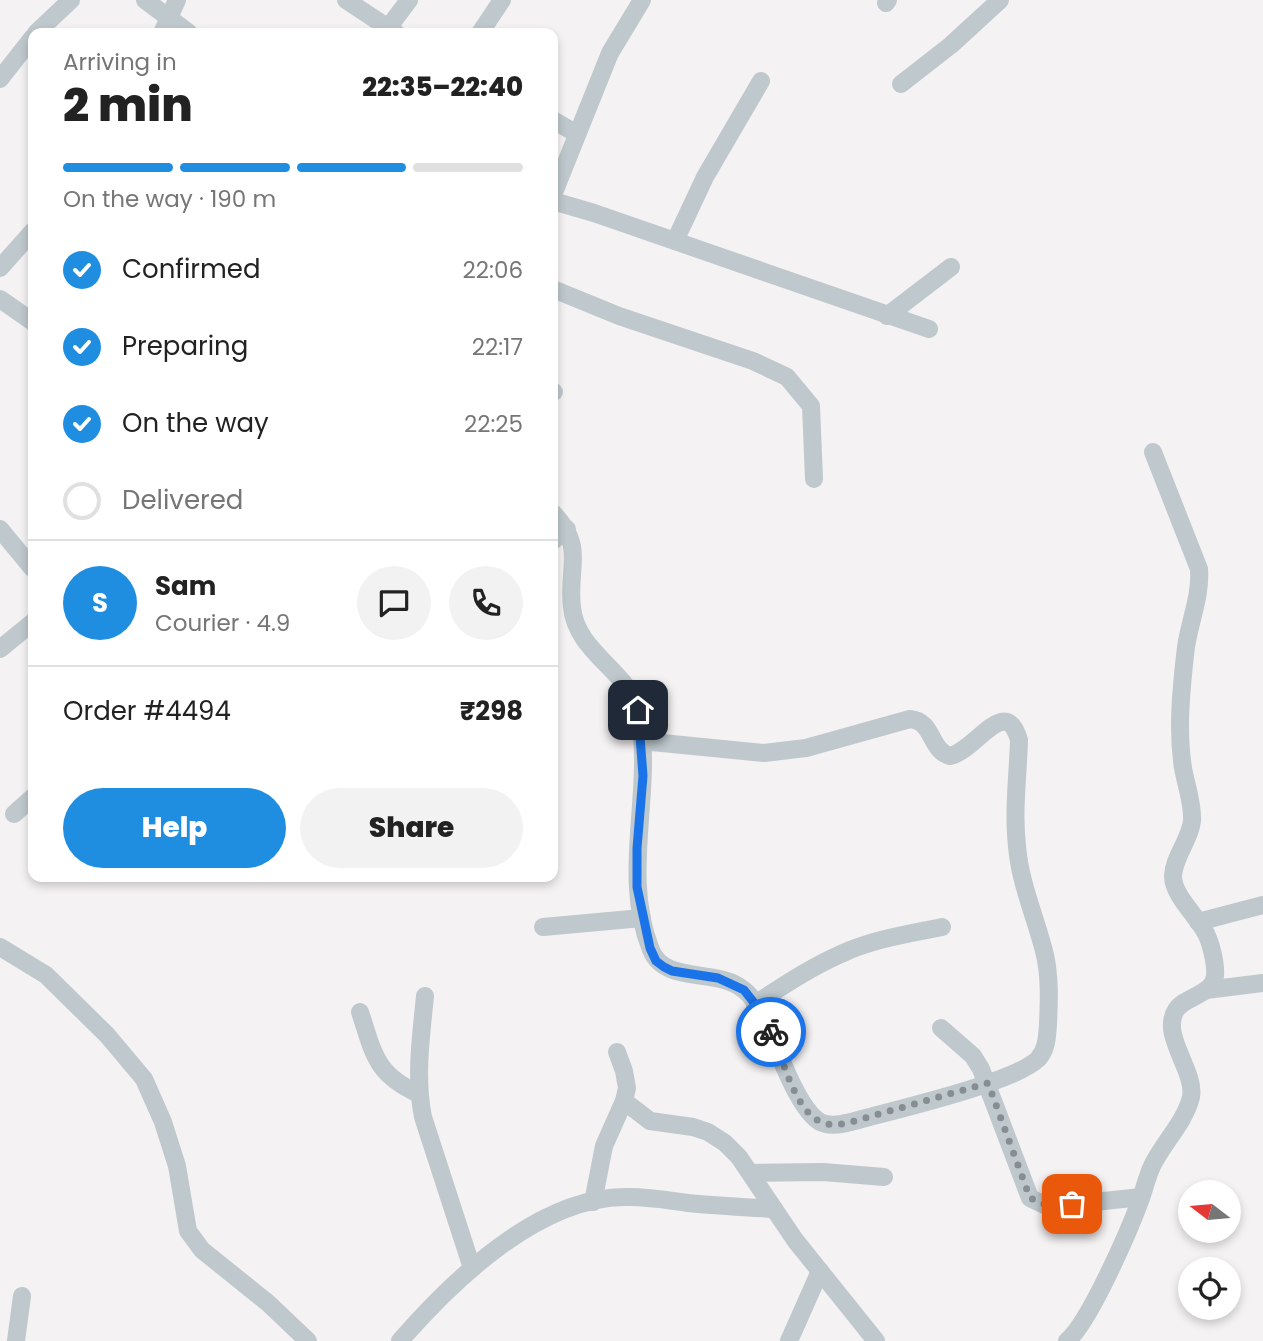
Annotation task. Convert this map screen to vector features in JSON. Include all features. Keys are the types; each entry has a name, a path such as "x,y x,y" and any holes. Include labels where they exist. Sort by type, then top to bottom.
{"street":[{"path":"42,28 71,0"},
{"path":"145,0 165,26 177,0"},
{"path":"346,0 388,28"},
{"path":"394,28 409,0"},
{"path":"483,28 502,0"},
{"path":"558,182 610,53 642,0"},
{"path":"901,84 1000,0"},
{"path":"0,79 28,44"},
{"path":"674,241 705,177 761,81"},
{"path":"558,123 577,134"},
{"path":"558,203 929,330"},
{"path":"0,268 27,252"},
{"path":"887,316 951,267"},
{"path":"558,291 619,316 753,361 787,377 811,406 814,479"},
{"path":"0,299 28,319"},
{"path":"1067,1341 1077,1333 1096,1297 1142,1197 1152,1167 1191,1096 1191,1083 1176,1046 1173,1022 1176,1010 1213,984 1215,976 1205,932 1178,891 1173,878 1175,865 1192,821 1183,768 1180,726 1186,647 1200,586 1199,569 1153,452"},
{"path":"558,518 568,529 573,547 572,607 579,632 624,685 638,710 643,776 637,848 637,887 642,918 656,961 672,971 718,978 744,990 773,1036 797,1096 810,1114 822,1123 837,1125 851,1122 988,1083 1038,1059 1046,1045 1048,975 1024,889 1017,845 1018,740 1015,727 1010,722 995,722 966,749 950,756 939,751 927,727 919,720 910,719 806,748 764,753 642,741"},
{"path":"0,529 28,563"},
{"path":"558,537 568,529"},
{"path":"0,649 28,626"},
{"path":"14,814 28,801"},
{"path":"1198,922 1263,905"},
{"path":"542,927 642,918"},
{"path":"755,1004 842,953 886,938 942,926"},
{"path":"0,947 46,975 107,1035 144,1079 163,1122 177,1166 188,1231 201,1250 268,1303 308,1341"},
{"path":"1206,990 1263,983"},
{"path":"425,996 419,1094 423,1117 472,1268"},
{"path":"360,1012 373,1053 384,1072 397,1084 419,1094"},
{"path":"941,1028 973,1056 988,1083 1030,1198 1049,1206 1142,1197"},
{"path":"593,1202 604,1146 624,1101 624,1071 617,1052"},
{"path":"624,1101 650,1121 693,1127 708,1132 725,1143 739,1157 820,1271 876,1341"},
{"path":"750,1173 824,1172 884,1177"},
{"path":"400,1341 472,1268 532,1225 562,1210 623,1196 774,1209"},
{"path":"789,1341 820,1271"},
{"path":"16,1341 22,1296"}],"way so far":[{"path":"771,1032 797,1096 810,1114 822,1123 837,1125 851,1122 988,1083 1030,1198 1049,1206 1072,1204"}],"route":[{"path":"638,710 643,776 637,848 637,887 650,948 656,961 672,971 718,978 744,990 771,1032"}]}
